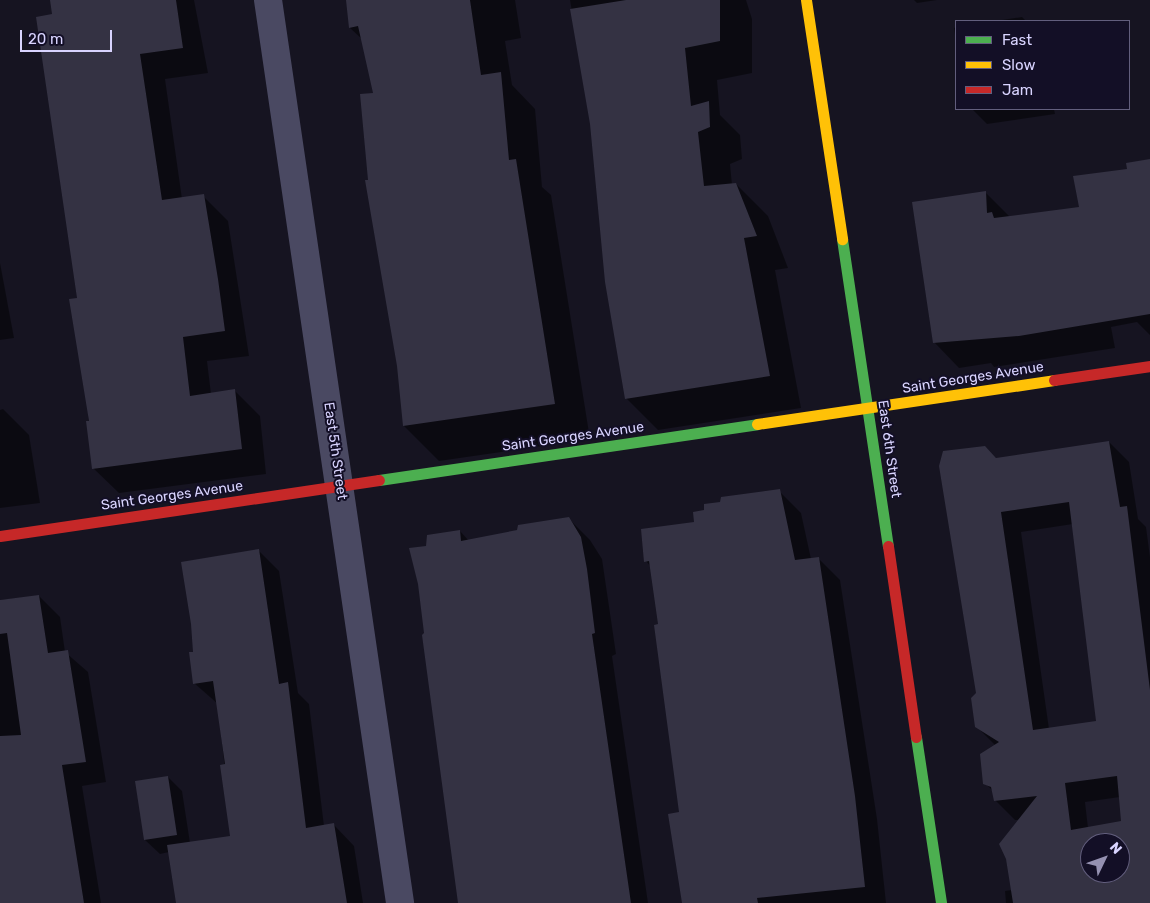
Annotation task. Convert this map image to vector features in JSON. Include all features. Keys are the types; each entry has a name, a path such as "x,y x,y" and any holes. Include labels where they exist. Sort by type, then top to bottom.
{"street":[{"name":"East 5th Street","path":"268,0 400,903"},
{"name":"East 6th Street","path":"806,0 941,903"},
{"name":"Saint Georges Avenue","path":"0,536 1150,366"}],"building":[{"path":"50,0 176,0 183,48 140,54 162,200 204,194 218,279 225,331 183,337 190,396 235,389 242,449 92,469 86,421 89,421 69,299 77,298 36,17 52,14"},
{"path":"346,0 470,0 481,75 501,72 509,160 516,159 555,404 403,426 397,366 365,180 368,180 360,94 373,93 358,26 349,28"},
{"path":"626,0 720,0 720,41 685,48 691,106 709,101 710,127 698,132 704,186 736,183 757,236 744,238 770,376 625,399 605,282 590,124 570,9"},
{"path":"1150,159 1150,314 1019,336 933,343 912,202 986,191 987,213 992,212 994,218 1079,207 1073,176 1127,169 1126,163"},
{"path":"1109,441 1120,507 1127,506 1150,690 1150,903 1013,903 1006,859 999,844 1037,796 994,801 991,787 983,784 980,754 999,742 975,727 971,698 976,693 939,466 943,451 985,446 996,458","holes":["1069,502 1096,721 1033,730 1001,512","1117,776 1121,821 1071,830 1065,783"]},
{"path":"780,489 795,560 819,557 855,796 865,887 757,898 758,903 682,903 668,814 679,812 654,625 658,624 649,561 644,562 641,529 694,522 693,512 704,510 704,504 720,502 721,497"},
{"path":"569,517 581,537 587,569 595,633 592,634 631,903 458,903 422,635 424,633 418,584 409,548 426,546 427,535 460,530 461,541 517,530 518,525"},
{"path":"259,549 279,684 288,682 306,828 334,823 347,903 176,903 167,845 230,836 220,765 225,764 213,681 193,684 189,652 193,652 191,624 181,562"},
{"path":"39,595 48,653 68,650 86,762 62,765 84,903 0,903 0,736 21,735 7,633 0,634 0,600"},
{"path":"168,776 177,835 144,840 135,781"}],"traffic: fast":[{"path":"842,239 888,546"},
{"path":"379,480 757,424"},
{"path":"916,737 941,903"}],"traffic: slow":[{"path":"806,0 842,239"},
{"path":"757,424 1054,380"}],"traffic: jam":[{"path":"1054,380 1150,366"},
{"path":"0,536 379,480"},
{"path":"888,546 916,737"}]}
